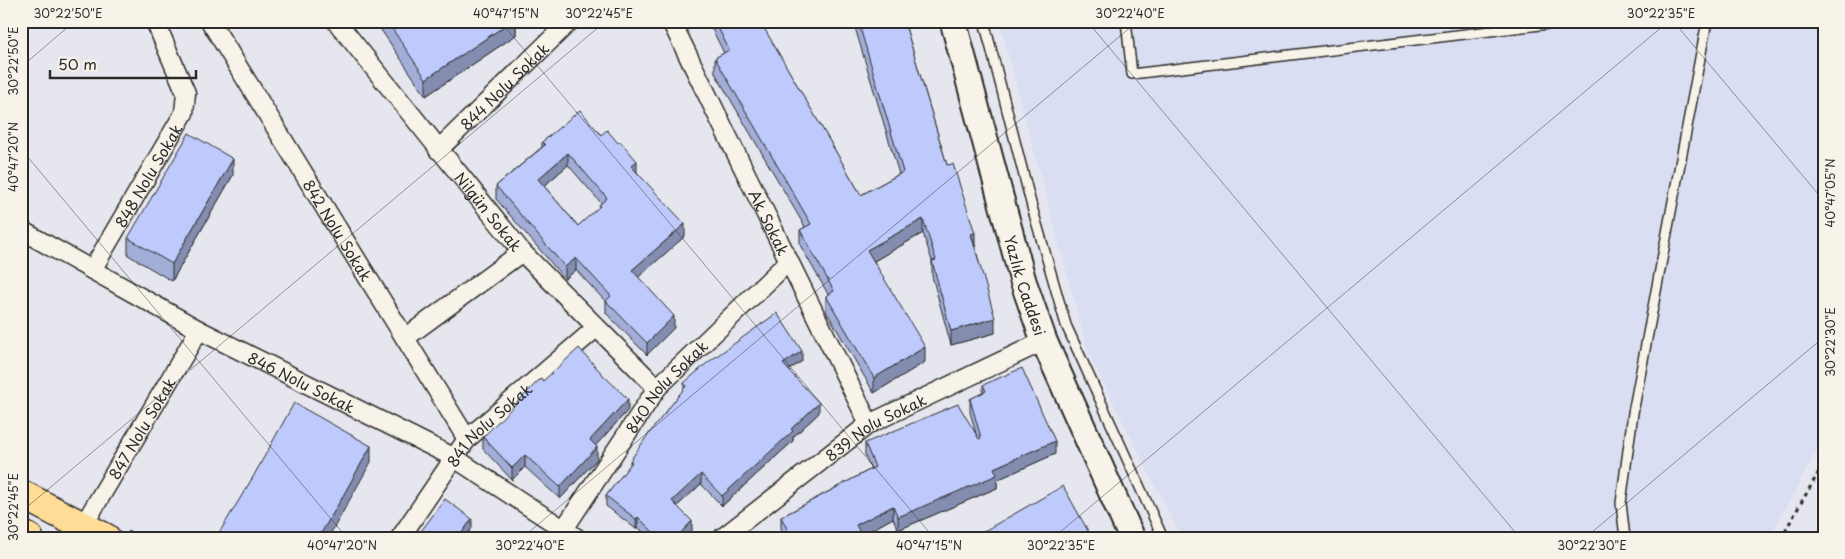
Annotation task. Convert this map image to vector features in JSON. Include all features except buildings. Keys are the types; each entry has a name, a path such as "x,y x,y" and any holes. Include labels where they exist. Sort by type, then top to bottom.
{"main road":[{"name":"Yazlık Caddesi","path":"953,21 1023,281 1044,341 1132,538"},
{"path":"21,494 95,532"},
{"path":"21,534 29,538"}],"street":[{"name":"848 Nolu Sokak","path":"92,270 184,114 186,93 155,21"},
{"name":"842 Nolu Sokak","path":"210,21 467,439"},
{"name":"Nilgün Sokak","path":"336,21 522,252 657,388"},
{"name":"844 Nolu Sokak","path":"438,150 570,21"},
{"name":"Ak Sokak","path":"670,21 869,424"},
{"name":"846 Nolu Sokak","path":"21,230 199,330 453,457 570,533"},
{"path":"406,338 522,252"},
{"name":"840 Nolu Sokak","path":"570,533 657,388 789,261"},
{"name":"841 Nolu Sokak","path":"400,538 453,457 467,439 596,328"},
{"name":"847 Nolu Sokak","path":"95,532 199,330"},
{"name":"839 Nolu Sokak","path":"722,538 741,532 869,424 1044,341"}],"lane":[{"path":"984,21 1032,207 1066,325 1163,538"},
{"path":"1126,21 1132,74 1573,21"},
{"path":"1625,538 1621,503 1633,413 1707,21"}],"path":[{"path":"1781,538 1824,463"}],"shaded area":[{"path":"999,21 1824,21 1824,438 1769,538 1182,538 1088,353"}],"waterway":[{"path":"1818,538 1824,528"}]}
